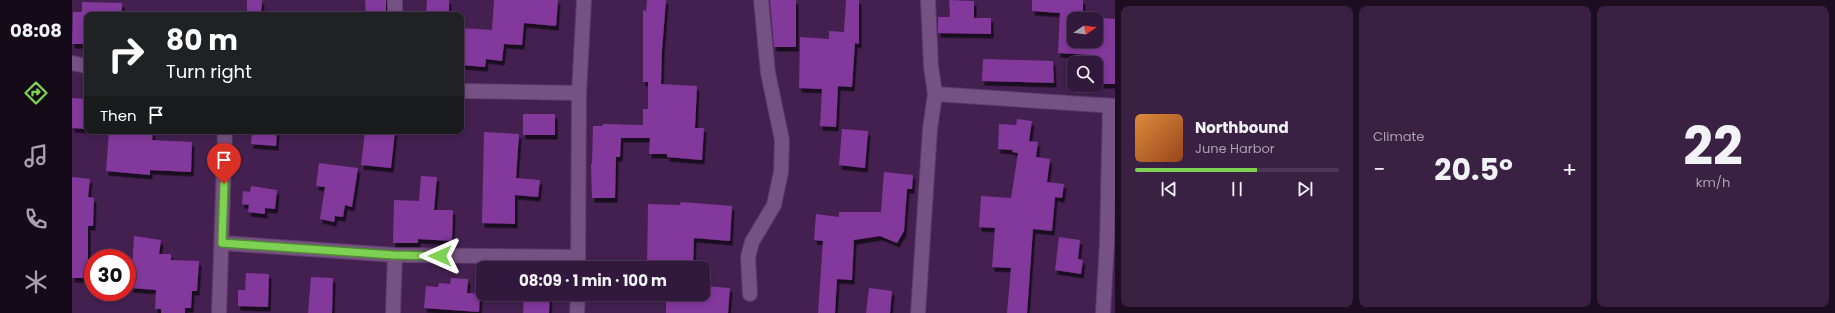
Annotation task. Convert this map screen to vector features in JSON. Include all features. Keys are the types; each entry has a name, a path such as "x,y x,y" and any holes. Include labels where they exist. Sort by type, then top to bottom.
{"street":[{"path":"395,0 395,12"},
{"path":"578,261 579,93 584,0"},
{"path":"750,294 748,257 752,242 774,205 781,172 782,140 768,73 761,0"},
{"path":"918,313 930,129 935,94 931,66 928,0"},
{"path":"72,63 84,65"},
{"path":"464,91 579,93"},
{"path":"935,94 1112,106 1111,245 1103,313"},
{"path":"220,313 225,134"},
{"path":"222,243 394,255 532,261"},
{"path":"393,313 394,255"},
{"path":"577,313 578,301"}],"building":[{"path":"247,0 262,0 261,12 247,12"},
{"path":"365,0 386,0 386,12 366,12"},
{"path":"427,0 449,0 449,12 426,12"},
{"path":"494,0 558,0 556,26 524,23 522,45 504,44 502,61 486,59 485,67 464,65 464,28 492,30"},
{"path":"647,0 666,0 661,84 697,86 695,128 704,128 702,160 667,157 667,154 649,154 650,138 621,138 620,157 616,157 615,198 592,198 591,164 593,126 603,126 603,124 643,125 643,109 648,109 648,82 643,82 643,10 646,11"},
{"path":"770,0 796,0 796,47 774,47"},
{"path":"846,0 859,0 859,44 855,43 852,87 838,86 836,127 820,126 822,89 799,88 800,37 829,39 829,31 844,32"},
{"path":"949,0 974,1 974,18 991,18 991,34 938,33 938,17 950,17"},
{"path":"1032,0 1083,0 1083,12 1067,12 1067,48 1103,48 1103,18 1115,19 1115,84 1103,84 1103,56 1058,53 1060,13 1032,11"},
{"path":"82,2 122,3 122,12 84,12 84,44 72,44 73,12 82,12"},
{"path":"983,59 1053,61 1054,83 982,81"},
{"path":"72,98 84,99 84,129 72,128"},
{"path":"523,114 555,114 555,135 523,135"},
{"path":"1017,119 1032,121 1029,141 1038,142 1036,157 1050,159 1047,182 1064,184 1062,198 1055,197 1052,231 1033,229 1027,313 1007,313 1011,268 992,267 995,228 979,227 981,196 1011,198 1018,153 1012,152 1013,150 998,149 999,124 1016,125"},
{"path":"842,129 868,131 865,168 839,165"},
{"path":"484,132 519,134 516,178 540,180 538,197 515,195 515,224 482,223"},
{"path":"109,134 153,134 152,140 192,142 191,172 150,170 150,175 106,171"},
{"path":"252,134 277,134 276,146 251,144"},
{"path":"365,134 395,134 391,168 361,165"},
{"path":"319,163 358,168 352,207 345,205 343,217 335,216 334,222 320,219 325,187 316,186"},
{"path":"884,172 913,175 912,189 907,189 904,231 897,243 880,236 854,240 852,280 837,279 835,313 818,313 823,241 814,240 816,214 839,217 839,212 881,212"},
{"path":"421,176 437,177 434,210 453,210 452,241 418,239 418,243 393,243 394,200 419,201"},
{"path":"72,177 90,179 88,197 94,198 93,226 88,226 88,249 84,249 84,278 72,278"},
{"path":"251,186 277,190 275,209 265,208 265,214 248,212 249,205 242,204 243,191 250,192"},
{"path":"681,202 732,206 730,241 694,238 693,261 647,261 648,204 680,205"},
{"path":"134,236 161,240 159,254 171,254 171,260 199,261 197,291 192,291 191,308 185,308 185,313 161,313 161,309 155,309 156,290 136,288 136,249 133,249"},
{"path":"1059,237 1080,240 1078,259 1083,260 1081,274 1055,270"},
{"path":"246,273 269,274 268,307 238,306 238,290 245,290"},
{"path":"311,277 333,278 332,313 308,313"},
{"path":"451,278 468,279 467,293 476,294 476,301 480,301 479,312 424,308 426,286 438,287 439,283 450,284"},
{"path":"710,287 730,288 728,313 666,313 666,301 710,301"},
{"path":"869,288 892,291 890,313 866,313"},
{"path":"524,301 550,301 549,313 523,313"}],"route":[{"path":"224,184 222,243 394,255 440,256"}]}
